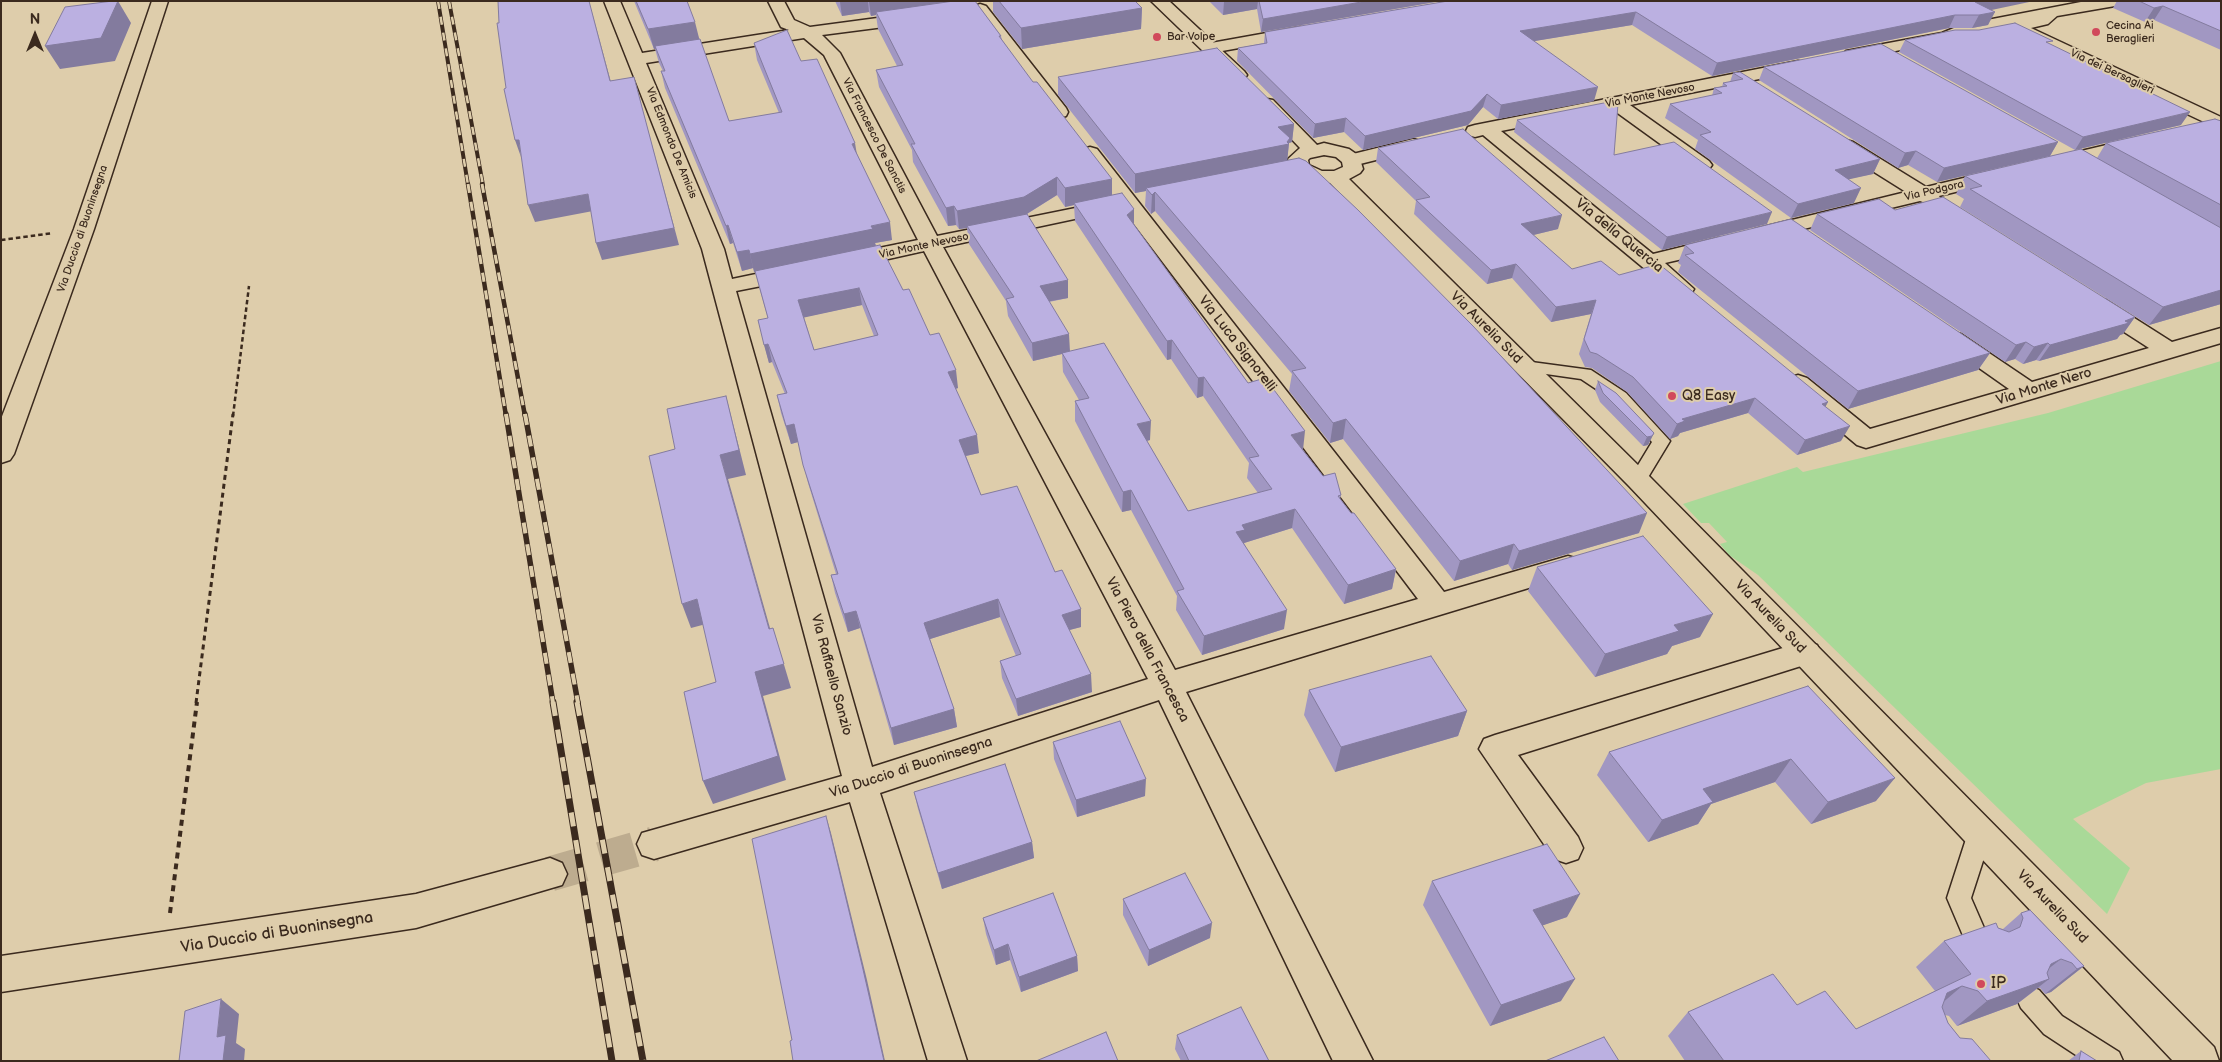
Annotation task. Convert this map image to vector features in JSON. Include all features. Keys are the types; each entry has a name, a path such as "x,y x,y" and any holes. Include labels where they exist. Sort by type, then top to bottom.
{"street":[{"name":"Via Duccio di Buoninsegna","path":"1,454 84,229 160,1"},
{"name":"Via Edmondo De Amicis","path":"612,1 713,249 724,287"},
{"path":"776,1 787,24 809,32"},
{"path":"1159,1 1211,48 1312,150"},
{"path":"1832,59 1949,35 1972,35 2008,24 2042,21 2050,14 2115,1"},
{"path":"962,11 989,7 1068,124"},
{"path":"637,59 933,15"},
{"name":"Via dei Bersaglieri","path":"2008,24 2221,124"},
{"path":"1211,48 1317,29"},
{"name":"Via Francesco De Sanctis","path":"809,32 831,53 931,244"},
{"path":"1879,50 1904,64"},
{"name":"Via Monte Nevoso","path":"1459,135 1813,62"},
{"path":"1738,77 1763,93"},
{"path":"1615,103 1716,176"},
{"path":"2193,130 2221,124"},
{"name":"Via della Quercia","path":"1487,129 1702,304"},
{"path":"1830,135 1947,209"},
{"name":"Via Podgora","path":"1649,261 1788,226 2156,139"},
{"name":"Via Luca Signorelli","path":"1080,140 1136,200 1438,605"},
{"path":"1344,169 1334,150 1312,150 1304,153 1292,170 1319,177 1432,141"},
{"path":"2048,145 2099,174"},
{"name":"Via Aurelia Sud","path":"1344,169 1524,366 1638,480 2200,1061"},
{"name":"Via Monte Nevoso","path":"724,287 1136,200"},
{"path":"1764,210 1813,243"},
{"name":"Via Piero della Francesca","path":"931,244 1167,685 1354,1061"},
{"name":"Via Raffaello Sanzio","path":"724,287 861,785 948,1061"},
{"path":"2078,293 2168,350"},
{"path":"1933,326 2030,392"},
{"name":"Via Monte Nero","path":"1784,372 1866,439 2221,335"},
{"name":"Via Duccio di Buoninsegna","path":"654,844 861,785 1167,685 1596,558"},
{"path":"1566,848 1495,748 1806,653"},
{"name":"Via Duccio di Buoninsegna","path":"1,974 416,911 550,874"}],"lane":[{"path":"1524,366 1585,374 1620,397 1661,441 1638,480"},
{"path":"1979,944 1959,898 1980,833"},
{"path":"2030,999 2053,1025 2110,1061"}],"path":[{"path":"1,240 84,229"},
{"path":"166,950 249,286"}],"green space":[{"path":"2221,361 2221,769 2146,783 2073,819 2130,868 2107,914 1758,575 1729,555 1720,544 1727,542 1709,523 1701,523 1683,504 1797,467 1803,472 2048,413"}],"building":[{"path":"118,1 101,38 45,46 65,7"},
{"path":"498,1 589,1 610,81 634,77 674,228 596,243 588,194 528,205 519,140 515,140 504,89 506,88 497,23 499,23"},
{"path":"636,1 687,1 695,22 648,29"},
{"path":"954,1 975,1 1033,82 1037,82 1112,179 1065,188 1057,177 1024,197 957,211 954,206 946,208 911,144 915,144 876,70 903,65 876,12"},
{"path":"999,1 1135,1 1142,8 1021,28"},
{"path":"1259,1 1367,1 1263,19"},
{"path":"1448,1 1976,1 1995,12 1979,15 1955,15 1717,63 1636,12 1520,31 1598,87 1501,105 1487,94 1471,111 1365,136 1346,118 1315,124 1238,48 1267,43 1265,32"},
{"path":"2139,1 2221,1 2221,31 2163,6 2154,8"},
{"path":"2015,23 2053,41 2046,42 2190,112 2083,137 1905,40 1955,30 1979,30"},
{"path":"787,30 801,61 817,59 855,143 852,144 890,222 871,226 873,229 750,254 749,250 737,252 728,225 726,226 661,71 665,71 655,46 700,39 729,121 782,112 754,43"},
{"path":"1881,44 2058,142 1944,168 1916,151 1905,153 1764,67"},
{"path":"1217,48 1294,124 1278,127 1290,138 1287,142 1289,144 1135,174 1058,77"},
{"path":"1740,72 1880,159 1835,170 1861,188 1798,204 1700,135 1711,132 1670,104 1722,93 1714,88 1727,86 1723,83 1743,79 1733,73"},
{"path":"1614,101 1618,104 1614,155 1674,142 1772,212 1667,237 1517,120"},
{"path":"2215,119 2221,121 2221,205 2106,143"},
{"path":"1463,129 1562,215 1521,224 1572,269 1601,261 1619,275 1659,264 1828,402 1822,404 1850,426 1805,440 1755,398 1682,419 1685,421 1677,424 1633,377 1597,354 1590,352 1584,339 1596,300 1556,307 1516,264 1491,270 1416,200 1430,197 1378,148"},
{"path":"2081,149 2221,228 2221,290 2163,307 1970,189 1982,186 1965,176"},
{"path":"1299,158 1306,161 1358,210 1473,326 1647,513 1519,551 1514,544 1460,561 1346,419 1333,423 1292,371 1306,368 1155,192 1152,195 1146,188"},
{"path":"1122,193 1134,209 1127,215 1248,383 1265,378 1305,431 1291,435 1323,476 1335,473 1341,495 1338,496 1351,513 1354,513 1396,569 1348,585 1295,509 1242,525 1245,530 1236,532 1287,610 1204,636 1177,591 1184,589 1131,490 1123,492 1075,401 1089,398 1062,353 1104,343 1151,421 1137,424 1188,511 1272,489 1249,458 1259,456 1204,377 1198,378 1172,340 1167,341 1074,203"},
{"path":"1943,197 2135,317 2125,321 2129,323 2050,345 2048,343 2034,347 2026,342 2016,345 1817,214 1879,199 1895,210"},
{"path":"1027,214 1068,280 1040,286 1069,334 1032,343 1006,299 1014,297 967,226"},
{"path":"1791,219 1990,353 1858,391 1685,255 1694,253 1685,245"},
{"path":"880,245 903,290 909,289 930,335 939,333 956,370 948,372 977,435 959,440 981,495 1017,486 1055,572 1062,570 1081,609 1062,615 1091,674 1016,699 1000,661 1021,654 998,599 924,623 954,709 891,728 856,611 844,614 831,575 838,574 803,465 794,424 786,426 777,395 787,393 768,344 764,345 758,320 768,318 755,271","holes":["859,288 878,335 814,350 798,300"]},
{"path":"1598,381 1616,393 1654,433 1652,436 1647,437 1603,393"},
{"path":"726,396 739,450 720,455 769,629 773,628 784,664 755,672 778,756 703,781 684,692 716,682 697,599 682,604 649,456 675,449 667,409"},
{"path":"1643,536 1713,614 1674,625 1679,631 1605,654 1537,567"},
{"path":"1431,656 1467,711 1341,747 1309,690"},
{"path":"1808,686 1895,778 1828,802 1791,759 1703,789 1713,802 1662,820 1609,752"},
{"path":"1120,721 1146,779 1076,800 1053,742"},
{"path":"1005,764 1032,842 938,873 914,792"},
{"path":"826,816 884,1061 793,1061 790,1041 792,1040 752,839"},
{"path":"1547,844 1580,894 1533,910 1575,979 1501,1005 1432,881"},
{"path":"1185,873 1212,923 1149,950 1123,899"},
{"path":"1053,893 1077,956 1019,977 1008,944 994,950 983,918"},
{"path":"2030,910 2084,966 2077,969 2072,963 2061,959 2051,964 2047,973 2049,979 1987,1001 1978,991 1962,986 1947,993 1942,1007 1948,1023 1960,1038 1972,1039 1991,1061 1724,1061 1688,1012 1773,974 1797,1005 1825,991 1856,1029 1971,974 1944,941 1996,923 1998,928 2009,932 2020,927 2023,918 2021,913"},
{"path":"221,999 217,1037 226,1035 223,1061 179,1061 185,1011"},
{"path":"1241,1007 1269,1061 1189,1061 1177,1035"},
{"path":"1106,1032 1118,1061 1036,1061"},
{"path":"1604,1037 1619,1061 1545,1061"},
{"path":"2081,1051 2097,1061 2079,1061"}],"tunnel":[{"path":"550,874 654,844"}],"railway":[{"path":"438,1 468,185"},
{"path":"449,1 483,185"},
{"path":"468,184 506,416"},
{"path":"482,184 525,416"},
{"path":"506,414 553,703"},
{"path":"525,414 578,703"},
{"path":"553,702 612,1061"},
{"path":"577,702 643,1061"}],"place":[{"name":"Cecina Ai Beraglieri","path":"2096,32"},
{"name":"Bar Volpe","path":"1157,37"},
{"name":"Q8 Easy","path":"1672,396"},
{"name":"IP","path":"1981,984"}]}
